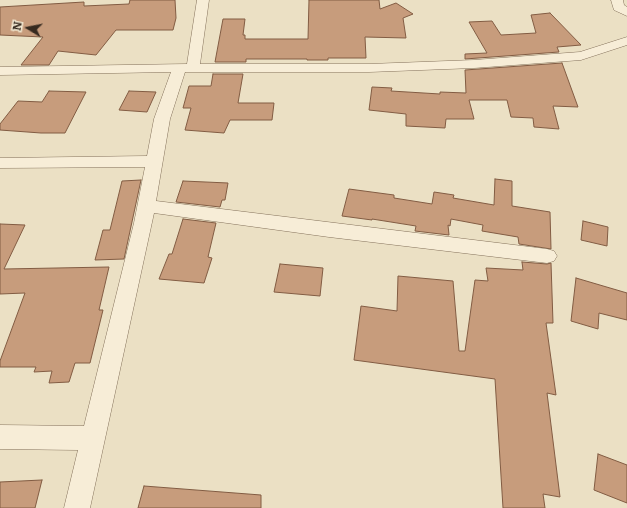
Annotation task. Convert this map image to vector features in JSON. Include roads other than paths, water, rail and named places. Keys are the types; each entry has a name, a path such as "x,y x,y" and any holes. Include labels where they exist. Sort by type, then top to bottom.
{"street":[{"path":"77,508 146,206 162,119 186,69 203,0"},
{"path":"617,0 618,7 627,12"},
{"path":"0,71 369,68 474,64 581,56 627,41"},
{"path":"0,162 155,161"},
{"path":"146,206 547,256"},
{"path":"0,437 93,438"}]}
